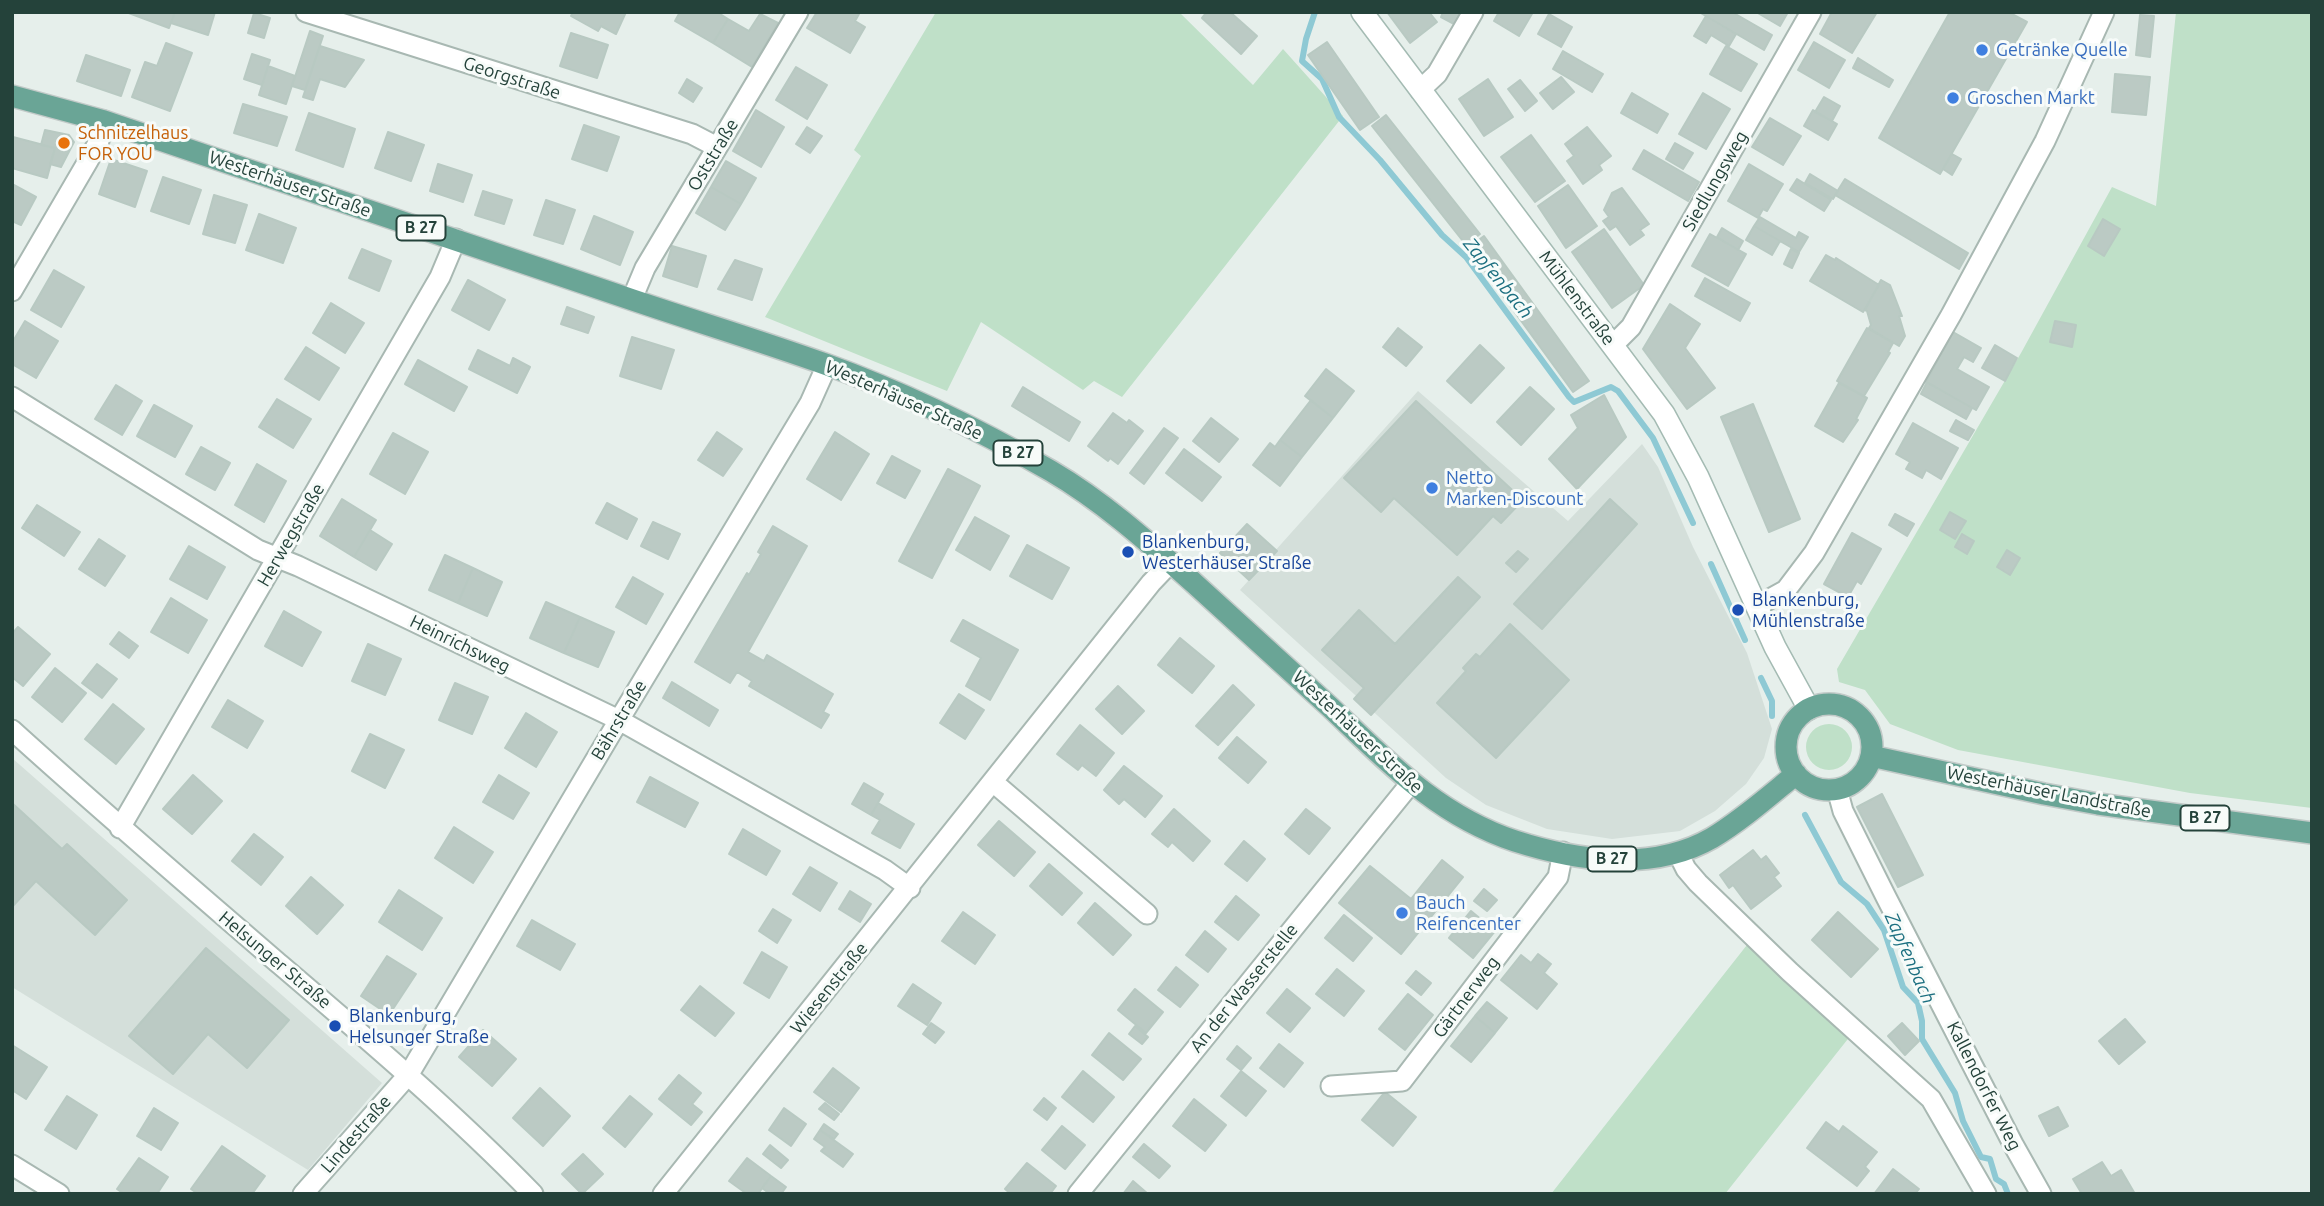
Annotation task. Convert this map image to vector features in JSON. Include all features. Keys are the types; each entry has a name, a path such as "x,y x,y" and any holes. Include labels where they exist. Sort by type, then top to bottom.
{"main road":[{"name":"Westerhäuser Straße","path":"12,96 104,121 827,365 931,409 1048,469 1100,502 1171,562 1411,783 1446,809 1479,827 1515,841 1604,859 1656,859 1708,840 1743,817 1796,774"},
{"path":"1833,704 1855,713 1869,732 1871,756 1859,778 1837,789 1815,787 1796,774 1788,757 1787,738 1795,722 1809,709 1833,704"},
{"name":"Westerhäuser Landstraße","path":"1871,756 2071,799 2312,834"}],"street":[{"name":"Georgstraße","path":"306,12 692,134 717,147"},
{"name":"Oststraße","path":"632,299 645,268 799,12"},
{"name":"Mühlenstraße","path":"1362,12 1662,411 1698,477 1786,669 1809,709"},
{"path":"1420,90 1437,75 1474,12"},
{"name":"Siedlungsweg","path":"1613,345 1631,327 1811,12"},
{"path":"1756,606 1793,584 1814,553 2045,141 2104,12"},
{"path":"12,291 99,141 104,121"},
{"name":"Herwegstraße","path":"120,828 439,277 456,239"},
{"name":"Bährstraße","path":"409,1074 810,403 827,365"},
{"name":"Heinrichsweg","path":"12,397 258,550 298,566 619,720 885,870 909,888"},
{"name":"Wiesenstraße","path":"663,1194 1151,583 1171,562"},
{"name":"Helsunger Straße","path":"12,730 120,828 409,1074 533,1194"},
{"path":"992,782 1147,914"},
{"name":"An der Wasserstelle","path":"1078,1194 1411,783"},
{"name":"Kallendorfer Weg","path":"1837,789 1843,811 1886,897 2041,1194"},
{"name":"Gärtnerweg","path":"1331,1086 1402,1081 1558,877 1563,852"},
{"path":"1678,853 1686,869 1698,883 1790,972 1931,1099 1979,1191"},
{"name":"Lindestraße","path":"303,1194 409,1074"},
{"path":"12,1165 59,1194"}],"shaded area":[{"path":"1418,391 1568,521 1642,444 1658,467 1693,547 1747,653 1772,729 1764,758 1746,784 1715,811 1680,831 1612,839 1547,829 1486,805 1446,778 1240,590"},
{"path":"12,758 382,1083 308,1170 12,987"}],"green space":[{"path":"936,12 1179,12 1253,85 1283,49 1343,116 1122,397 1094,381 1083,390 981,322 947,391 765,317 861,156 854,150"},
{"path":"2176,12 2312,12 2312,808 2190,793 1958,750 1890,724 1865,690 1839,682 1837,669 2021,353 2112,187 2156,206"},
{"path":"1829,724 1845,731 1852,747 1845,763 1829,770 1813,763 1806,747 1813,731"},
{"path":"1754,936 1855,1030 1725,1194 1551,1194"}],"building":[{"path":"126,12 175,12 169,28"},
{"path":"175,12 215,12 208,35 171,23"},
{"path":"573,12 626,12 616,34 601,26 598,31 571,16"},
{"path":"680,12 717,12 728,19 713,43 675,21"},
{"path":"817,12 859,14 855,21 865,27 850,53 807,28"},
{"path":"1207,12 1230,12 1257,36 1241,54 1202,18"},
{"path":"1387,12 1429,12 1437,22 1410,43"},
{"path":"1443,12 1462,12 1456,25 1441,17"},
{"path":"1499,12 1533,12 1519,36 1494,21"},
{"path":"1699,12 1732,12 1772,35 1764,50"},
{"path":"1756,12 1788,12 1780,26"},
{"path":"1832,12 1877,12 1852,53 1820,34"},
{"path":"1950,12 2008,12 2027,22 1940,174 1879,138"},
{"path":"254,13 270,18 264,38 248,33"},
{"path":"760,14 778,23 752,67 713,43 728,19 749,31"},
{"path":"1549,14 1572,27 1561,47 1538,34"},
{"path":"2140,15 2154,16 2150,57 2136,55"},
{"path":"1706,16 1736,34 1729,46 1711,35 1706,43 1694,36"},
{"path":"310,31 323,36 305,90 292,86"},
{"path":"571,33 608,45 597,78 560,66"},
{"path":"1327,42 1379,117 1360,130 1308,55"},
{"path":"1814,42 1845,60 1829,88 1798,70"},
{"path":"166,43 192,53 170,111 132,97 145,62 157,66"},
{"path":"320,46 364,60 345,87 320,79 313,100 303,97"},
{"path":"1726,46 1757,64 1741,91 1710,74"},
{"path":"1563,51 1603,74 1592,92 1553,69"},
{"path":"252,54 270,60 262,85 244,79"},
{"path":"86,55 130,70 121,96 77,81"},
{"path":"1858,58 1893,80 1889,87 1853,68"},
{"path":"268,66 295,76 286,104 259,95"},
{"path":"796,67 827,85 807,119 776,100"},
{"path":"2115,74 2150,77 2146,115 2112,112"},
{"path":"1561,77 1574,92 1553,109 1540,93"},
{"path":"687,79 702,88 693,102 679,93"},
{"path":"1488,79 1513,117 1484,136 1459,99"},
{"path":"1520,80 1537,101 1525,111 1508,89"},
{"path":"1632,93 1668,114 1657,133 1621,113"},
{"path":"1703,93 1730,109 1706,149 1679,134"},
{"path":"1824,97 1840,106 1832,121 1815,112"},
{"path":"243,104 287,117 277,146 234,133"},
{"path":"756,110 784,127 761,167 733,151"},
{"path":"1813,110 1837,124 1828,140 1804,126"},
{"path":"309,113 355,129 343,167 296,150"},
{"path":"1386,115 1480,234 1466,245 1372,126"},
{"path":"1770,118 1801,136 1783,165 1752,147"},
{"path":"584,125 619,137 607,171 572,159"},
{"path":"807,127 822,136 810,153 796,144"},
{"path":"1587,127 1611,156 1599,165 1602,170 1583,184 1567,161 1574,156 1565,144"},
{"path":"45,130 69,135 74,142 61,167 50,164 55,148 41,145"},
{"path":"388,132 424,145 411,181 375,168"},
{"path":"1531,135 1565,181 1535,202 1501,157"},
{"path":"13,137 55,148 47,178 12,168"},
{"path":"1675,143 1693,153 1683,169 1666,159"},
{"path":"1644,150 1699,182 1688,201 1633,169"},
{"path":"1952,154 1961,159 1952,175 1943,169"},
{"path":"111,159 147,171 135,207 99,194"},
{"path":"726,161 756,178 741,204 711,187"},
{"path":"438,164 472,175 463,202 430,191"},
{"path":"1749,164 1783,184 1767,211 1763,209 1758,218 1728,201"},
{"path":"1810,174 1838,191 1833,199 1805,183"},
{"path":"163,177 201,190 189,224 151,211"},
{"path":"1797,179 1831,200 1824,211 1790,190"},
{"path":"1845,179 1968,253 1959,269 1835,195"},
{"path":"12,184 36,197 21,225 12,221"},
{"path":"1568,185 1597,226 1566,248 1538,206"},
{"path":"711,187 741,204 725,230 696,213"},
{"path":"1622,188 1649,224 1640,230 1644,235 1630,245 1616,226 1610,230 1603,221 1609,217 1604,210 1612,193"},
{"path":"483,191 512,200 504,224 475,215"},
{"path":"214,195 247,205 235,243 203,234"},
{"path":"546,200 575,210 563,244 534,235"},
{"path":"259,214 296,228 283,263 246,250"},
{"path":"594,216 633,232 620,265 581,249"},
{"path":"1760,217 1796,238 1799,232 1808,237 1799,252 1754,226"},
{"path":"2103,219 2120,229 2104,256 2088,246"},
{"path":"1754,226 1780,241 1772,255 1746,240"},
{"path":"1722,228 1743,241 1738,250 1717,237"},
{"path":"1604,229 1644,285 1612,308 1572,252"},
{"path":"1710,234 1746,254 1728,286 1692,266"},
{"path":"1484,236 1589,381 1573,392 1468,248"},
{"path":"672,246 706,256 697,287 663,276"},
{"path":"362,249 391,261 379,291 349,278"},
{"path":"1791,249 1799,253 1792,268 1784,264"},
{"path":"1826,255 1835,260 1836,258 1879,285 1863,312 1810,281"},
{"path":"735,260 762,269 752,300 718,289"},
{"path":"54,270 84,287 61,327 31,310"},
{"path":"1705,278 1750,303 1740,321 1695,296"},
{"path":"468,280 505,300 489,330 452,310"},
{"path":"1881,280 1890,285 1902,316 1899,316 1905,336 1899,346 1869,328 1871,325 1865,310"},
{"path":"331,303 364,323 345,353 313,333"},
{"path":"1670,304 1700,324 1685,348 1715,388 1687,409 1643,349"},
{"path":"567,307 594,317 588,333 561,324"},
{"path":"25,321 58,341 36,378 12,364 12,343"},
{"path":"2055,321 2076,325 2072,347 2050,342"},
{"path":"1398,328 1422,347 1406,366 1383,347"},
{"path":"1867,328 1893,343 1888,352 1890,353 1864,396 1837,381"},
{"path":"1953,332 1981,348 1973,362 1964,357 1957,369 1989,387 1976,410 1926,382"},
{"path":"632,337 674,350 661,389 620,376"},
{"path":"1480,345 1504,368 1471,403 1447,381"},
{"path":"1995,345 2017,358 2005,381 1982,368"},
{"path":"306,347 339,368 319,400 285,379"},
{"path":"478,350 510,366 513,358 530,367 517,393 469,369"},
{"path":"418,360 467,387 454,411 405,384"},
{"path":"1326,369 1354,391 1333,418 1305,396"},
{"path":"1927,382 1972,408 1966,419 1921,394"},
{"path":"1839,383 1867,398 1856,419 1858,420 1843,442 1815,426"},
{"path":"116,385 142,401 122,435 95,419"},
{"path":"1023,387 1080,422 1069,441 1012,406"},
{"path":"1530,387 1554,409 1521,445 1497,422"},
{"path":"1604,395 1626,437 1577,489 1549,459 1578,428 1571,415"},
{"path":"277,399 311,419 293,448 259,427"},
{"path":"1311,400 1333,418 1302,457 1280,440"},
{"name":"Netto Marken-Discount","path":"1416,401 1523,500 1501,523 1493,516 1457,555 1394,498 1381,512 1344,478"},
{"path":"1753,404 1800,519 1769,532 1721,417"},
{"path":"154,405 192,426 175,457 137,436"},
{"path":"1113,413 1127,423 1129,420 1143,431 1118,464 1110,458 1108,461 1088,446"},
{"path":"1211,418 1238,439 1219,462 1193,441"},
{"path":"1956,420 1974,430 1968,440 1950,431"},
{"path":"1913,423 1958,448 1941,479 1926,470 1922,478 1906,469 1910,462 1896,454"},
{"path":"1164,428 1178,438 1144,484 1130,473"},
{"path":"717,432 742,449 723,476 698,460"},
{"path":"835,432 869,454 841,500 807,479"},
{"path":"393,433 428,452 405,494 370,474"},
{"path":"1280,440 1302,457 1280,486 1253,465 1270,443 1275,447"},
{"path":"201,447 230,463 215,490 186,474"},
{"path":"1184,449 1221,477 1202,501 1166,473"},
{"path":"892,456 920,471 905,498 877,483"},
{"path":"257,464 286,481 264,522 235,505"},
{"path":"948,469 980,486 932,578 899,561"},
{"path":"342,499 376,520 354,557 320,536"},
{"path":"1610,499 1637,524 1542,629 1514,604"},
{"path":"607,503 637,519 627,539 596,523"},
{"path":"37,505 80,532 64,556 22,528"},
{"path":"1950,512 1966,521 1955,539 1940,530"},
{"path":"1895,514 1914,524 1907,536 1889,525"},
{"path":"975,517 1009,536 990,570 956,550"},
{"path":"653,522 680,534 668,559 641,546"},
{"path":"1247,524 1277,551 1249,580 1220,553"},
{"path":"773,526 807,546 748,652 764,661 767,655 833,694 823,712 829,715 821,728 749,686 752,681 737,672 730,683 695,662 747,573 749,575"},
{"path":"370,530 392,544 376,570 354,557"},
{"path":"1852,533 1881,549 1861,584 1857,581 1848,597 1824,584"},
{"path":"1962,534 1974,541 1967,554 1955,547"},
{"path":"99,539 125,556 105,586 79,569"},
{"path":"1027,545 1069,568 1052,599 1010,576"},
{"path":"189,546 225,567 207,599 170,579"},
{"path":"2007,550 2020,558 2010,575 1997,567"},
{"path":"1518,551 1528,559 1516,572 1506,563"},
{"path":"445,555 473,568 458,603 429,590"},
{"path":"473,568 502,582 487,616 458,603"},
{"path":"633,577 663,594 646,624 616,607"},
{"path":"1458,577 1480,597 1371,715 1354,699 1364,688 1322,650 1359,610 1395,644"},
{"path":"171,598 207,620 188,653 151,632"},
{"path":"546,602 580,617 564,653 530,638"},
{"path":"284,611 321,632 302,666 265,646"},
{"path":"580,617 614,632 598,667 564,653"},
{"path":"963,620 1018,650 990,700 966,686 981,658 951,641"},
{"path":"1510,624 1569,680 1496,758 1437,703 1466,671 1463,668 1476,654 1480,657"},
{"path":"18,627 50,654 23,686 12,677 12,634"},
{"path":"119,632 138,646 129,658 110,644"},
{"path":"1180,638 1214,666 1192,693 1158,665"},
{"path":"368,644 401,659 385,695 352,681"},
{"path":"97,664 117,679 102,698 82,683"},
{"path":"55,668 86,693 62,722 32,697"},
{"path":"672,682 718,710 709,726 663,698"},
{"path":"455,683 488,697 472,734 439,720"},
{"path":"1233,685 1254,705 1218,745 1196,726"},
{"path":"1118,686 1144,711 1122,734 1096,709"},
{"path":"959,694 984,710 965,739 940,723"},
{"path":"228,700 263,721 247,748 212,727"},
{"path":"113,704 144,729 116,764 85,739"},
{"path":"526,713 557,732 536,767 505,748"},
{"path":"1080,725 1114,753 1096,776 1082,765 1078,770 1057,754"},
{"path":"370,734 404,750 385,788 352,771"},
{"path":"1237,737 1266,762 1248,783 1219,758"},
{"path":"1124,766 1162,796 1145,817 1124,799 1119,804 1104,790"},
{"path":"193,775 222,801 192,834 163,809"},
{"path":"499,775 529,793 513,819 483,802"},
{"path":"650,777 698,803 685,827 637,802"},
{"path":"864,783 883,794 871,815 852,804"},
{"path":"1882,794 1923,875 1898,887 1857,807"},
{"path":"12,803 62,849 67,844 127,900 95,935 36,881 12,907"},
{"path":"878,803 914,824 900,848 872,833 880,820 871,815"},
{"path":"1174,809 1210,841 1193,861 1172,842 1168,847 1152,834"},
{"path":"1306,809 1330,828 1309,854 1285,834"},
{"path":"999,821 1035,852 1014,876 978,845"},
{"path":"454,827 493,852 473,883 435,858"},
{"path":"743,829 780,851 766,875 729,854"},
{"path":"254,834 283,857 261,885 232,861"},
{"path":"1244,841 1265,859 1247,881 1225,864"},
{"path":"1753,850 1761,860 1766,856 1779,873 1774,877 1781,886 1751,909 1733,885 1729,888 1720,875"},
{"path":"1442,860 1463,877 1401,954 1339,903 1370,866 1411,899"},
{"path":"1049,864 1082,893 1062,915 1030,886"},
{"path":"810,867 837,883 820,911 793,894"},
{"path":"311,877 343,905 317,934 286,906"},
{"path":"1484,889 1497,900 1487,911 1474,901"},
{"path":"399,890 442,918 422,950 379,922"},
{"path":"850,891 871,904 860,922 839,909"},
{"path":"1236,896 1259,915 1238,940 1215,922"},
{"path":"1095,903 1131,935 1113,955 1078,923"},
{"path":"773,909 791,920 777,943 759,931"},
{"path":"1471,911 1495,931 1473,958 1449,938"},
{"path":"963,912 995,935 975,964 942,941"},
{"path":"1838,912 1878,949 1851,977 1812,940"},
{"path":"1344,915 1372,938 1353,961 1325,938"},
{"path":"532,920 575,944 560,970 517,946"},
{"path":"1205,931 1226,949 1208,972 1186,955"},
{"path":"206,948 289,1020 247,1068 208,1034 173,1074 129,1036"},
{"path":"762,952 787,967 769,998 744,983"},
{"path":"1538,954 1551,964 1544,973 1557,984 1537,1009 1501,980 1521,955 1531,963"},
{"path":"387,956 416,974 389,1015 361,996"},
{"path":"1176,967 1198,985 1180,1007 1158,990"},
{"path":"1337,969 1364,991 1344,1016 1316,994"},
{"path":"1416,971 1431,983 1421,995 1406,983"},
{"path":"913,984 941,1003 927,1025 898,1006"},
{"path":"700,986 734,1013 715,1036 681,1010"},
{"path":"1135,989 1163,1012 1146,1033 1118,1010"},
{"path":"1287,989 1310,1008 1290,1032 1267,1013"},
{"path":"1408,994 1433,1015 1405,1050 1379,1029"},
{"path":"1487,1002 1507,1018 1495,1033 1475,1016"},
{"path":"1475,1016 1495,1033 1471,1062 1451,1046"},
{"path":"2125,1019 2145,1042 2119,1064 2099,1041"},
{"path":"931,1023 944,1032 935,1043 923,1034"},
{"path":"1902,1023 1919,1041 1905,1055 1888,1036"},
{"path":"1135,1026 1148,1037 1142,1044 1129,1034"},
{"path":"483,1030 516,1059 492,1086 459,1057"},
{"path":"1109,1033 1141,1059 1123,1080 1092,1055"},
{"path":"1279,1044 1303,1063 1284,1087 1260,1068"},
{"path":"12,1045 47,1067 26,1099 12,1090"},
{"path":"1237,1046 1251,1058 1241,1070 1227,1059"},
{"path":"833,1068 859,1088 841,1112 814,1092"},
{"path":"1083,1071 1114,1097 1093,1122 1062,1097"},
{"path":"1241,1071 1266,1091 1246,1116 1221,1096"},
{"path":"679,1075 701,1093 692,1104 702,1112 691,1125 659,1099"},
{"path":"540,1088 570,1116 543,1146 513,1118"},
{"path":"1385,1092 1416,1117 1393,1146 1362,1120"},
{"path":"67,1096 97,1115 76,1149 45,1130"},
{"path":"630,1096 652,1114 625,1147 603,1128"},
{"path":"1044,1098 1056,1108 1047,1120 1034,1110"},
{"path":"1194,1099 1226,1125 1205,1151 1173,1126"},
{"path":"825,1103 839,1114 834,1120 819,1109"},
{"path":"2058,1107 2068,1126 2049,1136 2039,1116"},
{"path":"154,1108 178,1123 161,1150 137,1136"},
{"path":"784,1108 806,1124 791,1146 769,1130"},
{"path":"1826,1122 1839,1132 1843,1126 1877,1152 1865,1167 1869,1171 1857,1186 1807,1148"},
{"path":"824,1124 838,1134 834,1139 820,1130"},
{"path":"1062,1126 1085,1145 1065,1169 1042,1150"},
{"path":"820,1130 853,1154 843,1167 821,1151 825,1147 814,1139"},
{"path":"1144,1144 1170,1166 1159,1178 1133,1157"},
{"path":"770,1145 788,1160 781,1168 763,1154"},
{"path":"222,1146 265,1176 252,1194 198,1194 191,1189"},
{"path":"583,1154 603,1174 582,1194 562,1174"},
{"path":"139,1158 168,1177 157,1194 124,1194 117,1189"},
{"path":"747,1158 771,1176 758,1194 747,1194 729,1181"},
{"path":"2102,1162 2111,1176 2121,1170 2135,1194 2082,1194 2073,1179"},
{"path":"1027,1163 1056,1186 1050,1194 1011,1194 1005,1189"},
{"path":"1893,1169 1919,1189 1915,1194 1874,1194"},
{"path":"771,1176 786,1187 781,1194 770,1194 762,1188"},
{"path":"1133,1181 1148,1194 1123,1194"}],"waterway":[{"name":"Zapfenbach","path":"1315,12 1302,61 1322,79 1339,117 1380,160 1442,235 1466,257 1574,402 1611,387 1618,391 1653,438 1693,523"},
{"name":"Zapfenbach","path":"1711,564 1745,640"},
{"name":"Zapfenbach","path":"1761,678 1772,701 1772,716"},
{"name":"Zapfenbach","path":"1805,815 1841,882 1867,904 1884,930 1903,987 1918,1003 1922,1039 1955,1093 1963,1121 1981,1157 1990,1159 1996,1179 2004,1184 2008,1194"}],"place":[{"name":"Getränke Quelle","path":"1982,50"},
{"name":"Groschen Markt","path":"1953,98"},
{"name":"Schnitzelhaus FOR YOU","path":"64,143"},
{"name":"Netto Marken-Discount","path":"1432,488"},
{"name":"Blankenburg, Westerhäuser Straße","path":"1128,552"},
{"name":"Blankenburg, Mühlenstraße","path":"1738,610"},
{"name":"Bauch Reifencenter","path":"1402,913"},
{"name":"Blankenburg, Helsunger Straße","path":"335,1026"}]}
